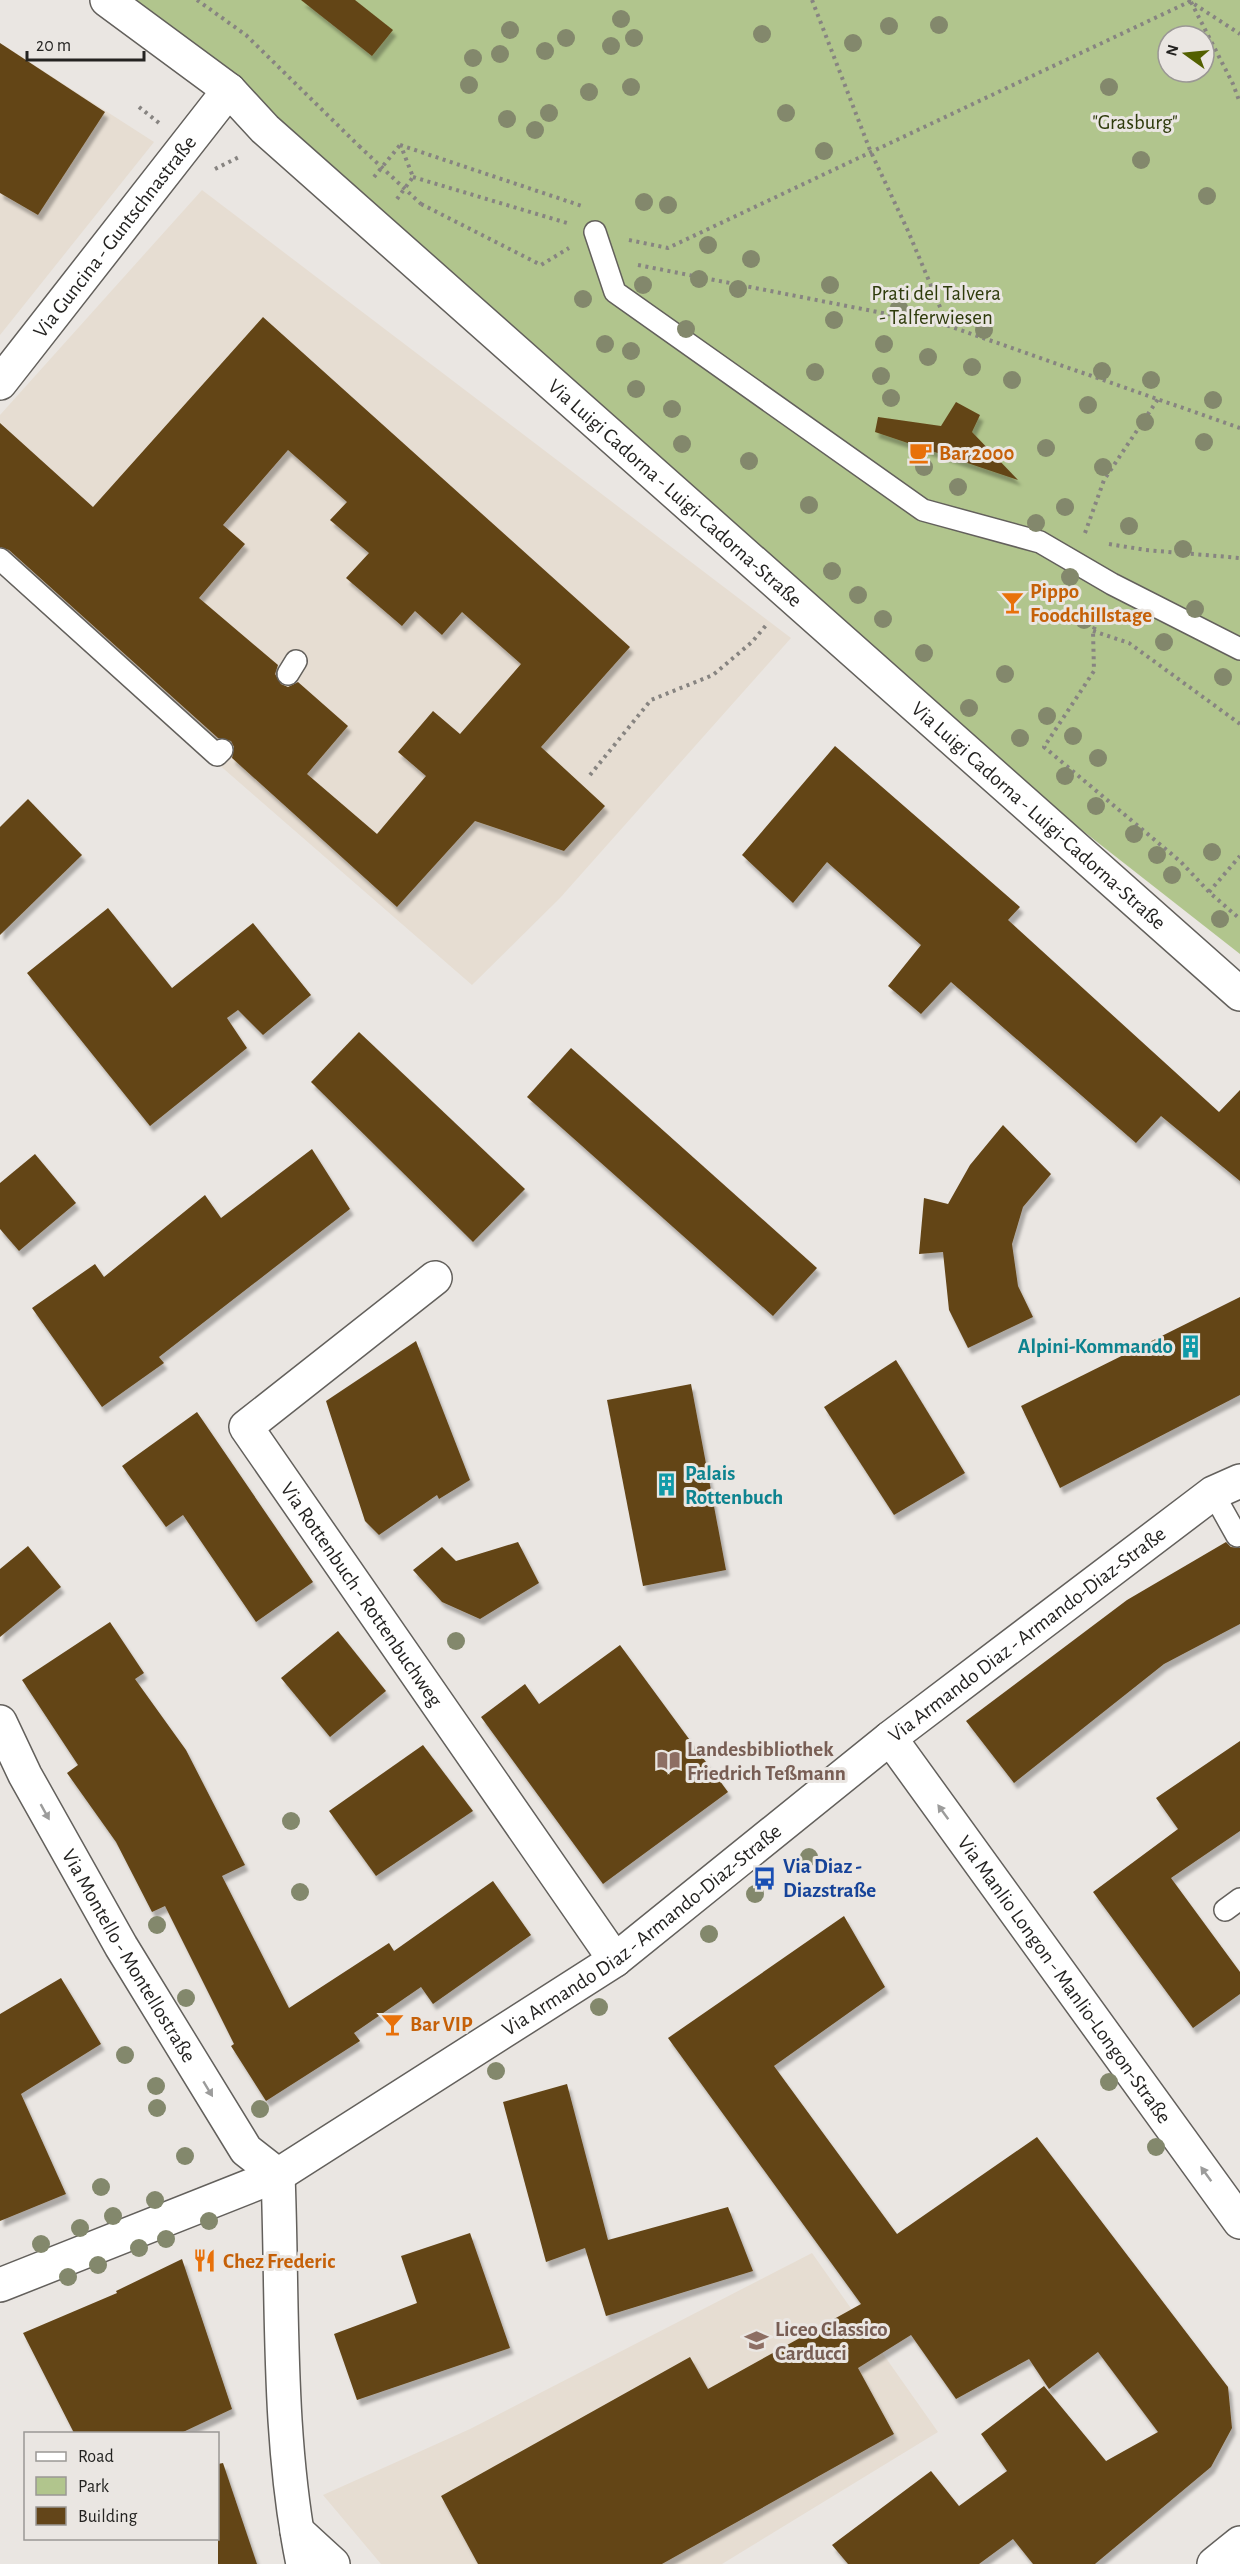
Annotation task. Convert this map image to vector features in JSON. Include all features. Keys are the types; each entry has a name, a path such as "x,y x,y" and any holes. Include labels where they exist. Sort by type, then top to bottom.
{"street":[{"name":"Via Luigi Cadorna - Luigi-Cadorna-Straße","path":"107,0 229,90 265,129 1240,994"},
{"name":"Via Guncina - Guntschnastraße","path":"0,383 229,90"},
{"name":"Via Rottenbuch - Rottenbuchweg","path":"435,1278 246,1427 615,1960"},
{"name":"Via Armando Diaz - Armando-Diaz-Straße","path":"0,2285 278,2175 615,1960 890,1738 1227,1487"},
{"name":"Via Montello - Montellostraße","path":"0,1722 12,1778 121,1946 246,2150 278,2175"},
{"name":"Via Manlio Longon - Manlio-Longon-Straße","path":"890,1738 1240,2222"},
{"path":"278,2175 284,2407 297,2531 303,2564"},
{"path":"297,2531 333,2564"},
{"path":"1214,2564 1240,2543"}],"lane":[{"path":"595,232 615,292 923,510 1040,542 1112,584 1240,649"},
{"path":"0,559 217,755 222,750"},
{"name":"Via Armando Diaz - Armando-Diaz-Straße","path":"1227,1487 1237,1536"}],"path":[{"path":"197,0 246,35 421,204 541,264 595,232 668,248 870,150 1190,1"},
{"path":"812,0 870,150 949,326"},
{"path":"1190,1 1240,34"},
{"path":"1190,1 1233,84 1240,103"},
{"path":"400,145 587,207 595,232 637,265 949,326 1240,428"},
{"path":"413,177 567,222"},
{"path":"1055,550 1082,540 1104,480 1158,399"},
{"path":"1146,550 1240,558"},
{"path":"590,775 651,700 713,675 752,642 791,598"},
{"path":"1240,724 1129,643 1094,631 1094,671 1044,747 1180,862 1240,919"},
{"path":"1209,892 1240,855"}],"shaded area":[{"path":"0,43 154,142 0,335"},
{"path":"202,190 791,638 560,898 472,985 0,574 0,415"},
{"name":"Liceo Classico Carducci","path":"812,2253 938,2432 722,2564 381,2564 323,2495 470,2429"}],"green space":[{"name":"Prati del Talvera - Talferwiesen","path":"115,0 1240,0 1240,954 1000,766"}],"building":[{"path":"301,0 355,0 393,30 372,56"},
{"path":"0,43 105,112 38,215 0,193"},
{"path":"263,317 630,647 541,747 605,806 564,851 475,821 397,907 232,758 234,747 231,741 218,738 9,550 0,547 0,423 93,507","holes":["288,450 347,502 330,520 369,553 346,578 402,626 415,611 442,635 462,612 521,664 460,734 433,711 398,752 426,776 377,834 307,774 348,726 298,682 288,687 281,684 275,674 278,665 199,598 245,544 223,525"]},
{"path":"956,402 980,415 972,432 1018,480 875,432 878,417 941,426"},
{"path":"835,746 1020,907 1008,920 1219,1112 1240,1090 1240,1181 1161,1116 1136,1143 951,982 921,1014 888,986 921,945 827,862 793,903 742,855"},
{"path":"28,799 82,855 0,935 0,827"},
{"path":"108,908 172,988 253,923 311,995 263,1035 238,1010 227,1018 247,1048 150,1126 27,973"},
{"path":"359,1032 525,1189 473,1242 311,1082"},
{"path":"571,1048 817,1268 773,1316 527,1097"},
{"path":"1003,1125 1051,1174 1023,1207 1012,1244 1018,1286 1033,1317 968,1348 949,1310 943,1252 919,1254 924,1198 948,1204 970,1165"},
{"path":"312,1149 350,1209 159,1357 164,1363 102,1407 32,1308 95,1264 104,1277 205,1195 221,1218"},
{"path":"35,1154 76,1203 19,1251 0,1229 0,1183"},
{"name":"Alpini-Kommando","path":"1240,1297 1240,1395 1060,1488 1021,1406"},
{"path":"416,1341 470,1480 439,1499 437,1495 379,1535 365,1521 326,1401"},
{"path":"896,1360 965,1473 894,1515 824,1407"},
{"name":"Palais Rottenbuch","path":"691,1384 726,1570 643,1586 607,1400"},
{"path":"197,1412 313,1582 256,1622 183,1515 166,1527 122,1466"},
{"path":"518,1542 539,1583 480,1619 442,1602 413,1570 442,1547 456,1561"},
{"path":"1226,1542 1231,1547 1240,1548 1240,1624 1164,1664 1014,1783 966,1721 1127,1600"},
{"path":"28,1546 61,1587 0,1637 0,1569"},
{"path":"110,1622 144,1673 135,1679 186,1750 245,1865 222,1876 289,2008 389,1943 394,1951 493,1881 531,1935 433,2004 421,1987 354,2033 360,2041 266,2101 231,2046 234,2044 165,1906 152,1912 116,1842 67,1773 78,1765 22,1680"},
{"path":"338,1631 386,1691 330,1737 281,1678"},
{"name":"Landesbibliothek Friedrich Teßmann","path":"620,1645 728,1792 603,1884 481,1717 525,1684 539,1704"},
{"path":"1240,1741 1240,1831 1171,1878 1240,1972 1240,1994 1193,2028 1093,1892 1178,1829 1156,1798"},
{"path":"423,1745 473,1811 376,1876 329,1811"},
{"path":"844,1916 885,1987 774,2066 897,2234 1037,2137 1228,2387 1232,2428 1211,2467 1095,2564 1033,2564 1013,2539 979,2564 848,2564 832,2545 931,2471 959,2506 1007,2471 981,2434 1044,2386 1106,2461 1158,2432 1098,2352 1049,2389 1029,2359 956,2399 911,2335 858,2368 894,2434 662,2564 478,2564 441,2496 690,2357 708,2389 861,2304 668,2038"},
{"path":"61,1978 101,2044 21,2094 66,2194 0,2221 0,2014"},
{"path":"567,2084 608,2240 728,2207 753,2271 606,2316 585,2248 546,2262 503,2102"},
{"path":"470,2233 510,2348 357,2400 334,2334 417,2303 401,2256"},
{"path":"182,2259 232,2409 183,2432 73,2432 23,2333 117,2293 116,2291"},
{"path":"223,2463 257,2564 218,2564 219,2464"}],"place":[{"name":"Bar 2000","path":"921,453"},
{"name":"Pippo Foodchillstage","path":"1012,603"},
{"name":"Alpini-Kommando","path":"1191,1346"},
{"name":"Palais Rottenbuch","path":"667,1485"},
{"name":"Landesbibliothek Friedrich Teßmann","path":"669,1761"},
{"name":"Via Diaz - Diazstraße","path":"765,1878"},
{"name":"Bar VIP","path":"392,2024"},
{"name":"Chez Frederic","path":"205,2261"},
{"name":"Liceo Classico Carducci","path":"757,2341"}],"park label":[{"name":"\"Grasburg\"","path":"1135,122"}]}
